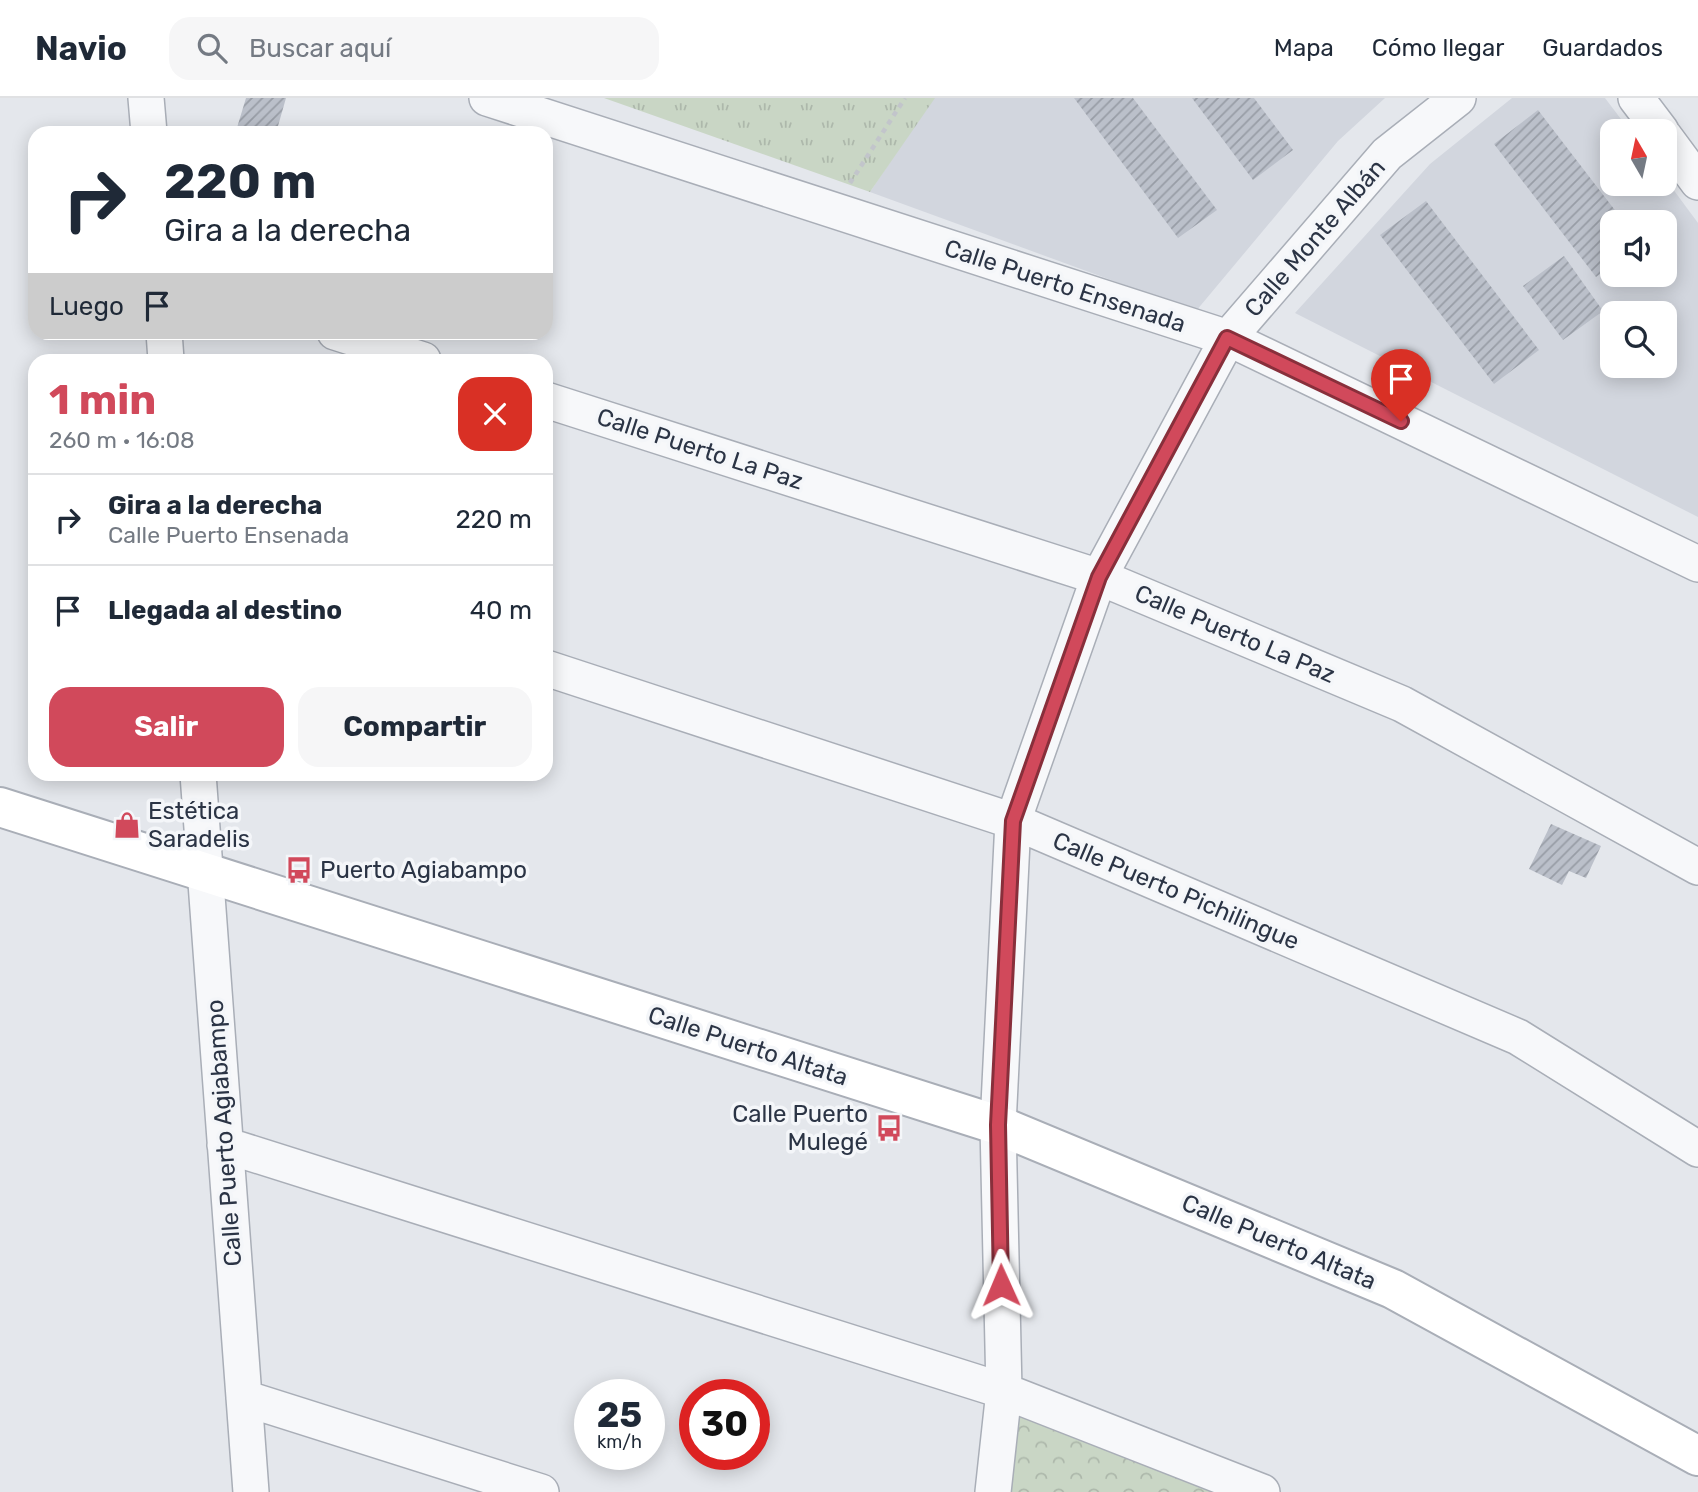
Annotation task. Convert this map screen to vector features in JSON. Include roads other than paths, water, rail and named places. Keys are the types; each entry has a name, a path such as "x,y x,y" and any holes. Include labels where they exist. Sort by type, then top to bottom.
{"street":[{"path":"146,98 148,126"},
{"name":"Calle Puerto Ensenada","path":"487,98 1227,338 1698,564"},
{"name":"Calle Monte Albán","path":"993,1492 1004,1391 998,1125 1013,821 1099,577 1227,338 1387,154 1458,98"},
{"path":"1636,98 1652,119"},
{"path":"1677,154 1698,182"},
{"path":"360,340 404,354"},
{"name":"Calle Puerto La Paz","path":"553,402 1099,577 1402,705 1698,867"},
{"name":"Calle Puerto Pichilingue","path":"553,670 1013,821 1518,1037 1698,1149"},
{"name":"Calle Puerto Agiabampo","path":"198,781 251,1492"},
{"name":"Calle Puerto Altata","path":"0,807 998,1125 1393,1289 1698,1456"},
{"path":"225,1145 1004,1391 1262,1492"},
{"path":"244,1398 541,1492"}],"place":[{"name":"Estética Saradelis","path":"127,825"},
{"name":"Puerto Agiabampo","path":"299,870"},
{"name":"Calle Puerto Mulegé","path":"889,1128"}]}
